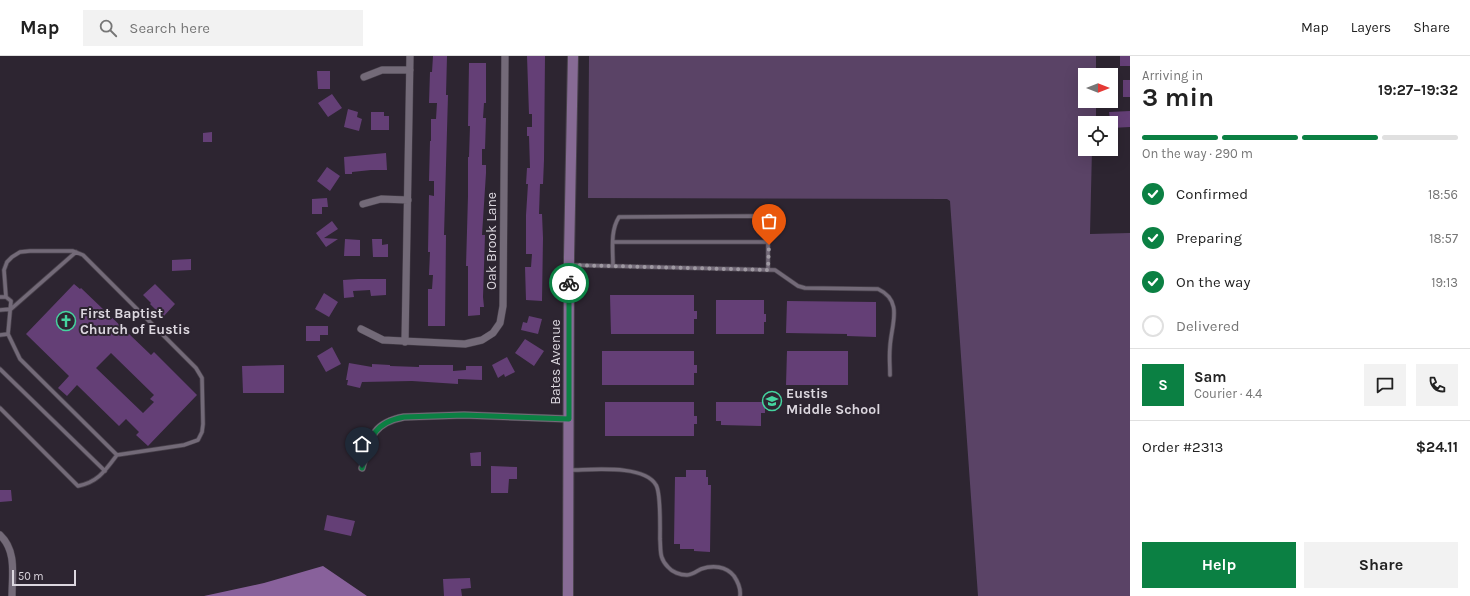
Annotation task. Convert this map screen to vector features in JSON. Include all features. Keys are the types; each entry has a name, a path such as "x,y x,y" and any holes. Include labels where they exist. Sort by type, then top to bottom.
{"street":[{"path":"405,342 410,56"},
{"name":"Oak Brook Lane","path":"361,329 383,340 465,344 482,340 493,333 500,323 504,306 505,56"},
{"name":"Bates Avenue","path":"568,596 569,265 573,56"},
{"path":"364,77 382,70 410,70"},
{"path":"363,204 381,199 408,200"},
{"path":"362,468 371,438 384,423 394,419 404,417 464,415 569,419"},
{"path":"0,535 10,549 12,557 12,596"}],"lane":[{"path":"613,266 614,227 619,217 761,216 768,219 768,270"},
{"path":"613,242 768,242"},
{"path":"0,408 78,486 88,484 100,477 117,455 184,445 198,440 202,432 203,424 202,378 196,368 83,255 73,251 20,252 7,262 4,270 6,297"},
{"path":"0,310 11,309 76,252"},
{"path":"569,265 775,270 798,286 805,288 878,289 886,292 892,300 894,316 890,346 890,375"},
{"path":"0,297 6,297 11,301 8,334 20,359 117,455"},
{"path":"0,335 8,334"},
{"path":"0,369 105,471"},
{"path":"569,470 616,470 640,472 651,478 657,486 660,511 661,559 669,568 679,574 688,575 709,567 721,567 729,570 737,580 741,591 740,596"}],"shaded area":[{"path":"589,56 1096,56 1096,68 1078,68 1078,108 1096,108 1096,116 1078,116 1078,156 1092,156 1090,234 1130,233 1130,596 978,596 950,201 947,199 588,198"},
{"path":"323,566 367,596 204,596 264,583"}],"building":[{"path":"433,56 447,56 446,95 448,95 444,235 446,235 445,326 428,326 428,289 432,289 433,275 429,275 429,195 434,196 434,181 429,181 430,141 431,119 436,119 437,103 429,103 430,72 432,72"},
{"path":"527,56 545,56 544,160 543,184 540,184 539,214 542,214 543,238 542,301 526,300 525,267 531,267 532,254 526,254 528,184 526,184 527,168 530,168 529,136 527,136 527,127 532,127 532,114 529,114"},
{"path":"1120,56 1130,56 1130,66 1120,66"},
{"path":"469,63 486,63 486,103 484,103 483,118 486,118 485,149 482,149 482,165 486,165 486,173 482,235 485,235 484,307 480,307 480,315 468,316 468,266 466,266 470,126 468,126"},
{"path":"317,71 330,71 330,89 318,89"},
{"path":"1123,80 1130,80 1130,97 1123,97"},
{"path":"332,94 342,108 328,117 318,103"},
{"path":"348,109 358,112 357,117 362,119 359,131 344,127"},
{"path":"1130,111 1130,127 1118,128 1118,116 1110,116 1109,112"},
{"path":"371,112 384,112 384,116 389,116 389,130 371,130"},
{"path":"212,132 212,142 203,142 203,133"},
{"path":"386,153 387,170 371,170 345,174 344,157"},
{"path":"327,167 340,176 330,191 317,181"},
{"path":"327,198 328,207 322,207 322,214 312,214 312,199"},
{"path":"332,221 338,229 324,238 338,239 326,247 316,233"},
{"path":"345,239 360,240 360,256 344,256"},
{"path":"372,239 382,239 382,245 388,244 388,257 373,257"},
{"path":"191,259 191,270 172,271 172,260"},
{"path":"386,279 386,295 371,296 370,290 353,291 354,297 344,298 343,280"},
{"path":"74,284 80,289 81,288 151,355 154,352 197,395 148,446 136,435 139,432 126,419 119,426 77,385 67,396 58,388 69,376 26,334","holes":["111,353 154,395 150,399 154,402 143,413 96,368"]},
{"path":"155,284 175,304 163,317 143,295"},
{"path":"324,293 338,302 329,317 315,309"},
{"path":"610,295 694,295 694,311 697,311 697,319 694,319 694,334 611,334"},
{"path":"716,300 764,300 764,314 766,314 766,322 764,322 764,334 716,334"},
{"path":"787,301 876,302 876,337 847,336 847,334 786,333"},
{"path":"529,316 542,319 538,334 521,330 523,322 527,323"},
{"path":"306,326 328,326 328,335 320,335 320,341 306,341"},
{"path":"525,339 544,351 534,366 515,353"},
{"path":"332,347 341,364 326,372 317,356"},
{"path":"602,351 694,351 694,365 697,365 697,373 694,373 694,385 602,385"},
{"path":"787,351 848,351 848,385 786,385"},
{"path":"507,357 515,372 505,377 504,374 498,378 492,365"},
{"path":"349,363 372,367 372,364 419,367 419,365 453,365 453,371 466,370 466,366 482,366 482,380 458,379 458,384 412,381 362,382 360,388 347,385 348,380 346,380"},
{"path":"284,365 284,393 243,393 242,366"},
{"path":"605,402 694,402 694,416 697,416 697,424 694,424 694,436 605,436"},
{"path":"716,402 765,402 765,413 761,413 761,426 721,425 721,421 716,421"},
{"path":"481,452 481,466 471,466 470,453"},
{"path":"491,466 517,467 517,479 509,479 508,493 491,493"},
{"path":"686,470 706,470 708,485 711,485 710,552 694,551 694,549 680,549 680,544 674,544 675,477 686,477"},
{"path":"0,490 11,490 12,501 0,502"},
{"path":"327,515 355,521 351,536 324,530"},
{"path":"470,578 471,588 461,589 462,596 444,596 443,579"}],"way so far":[{"path":"569,283 569,265 768,270 769,245"}],"place":[{"name":"First Baptist Church of Eustis","path":"66,321"},
{"name":"Eustis Middle School","path":"772,401"}],"route":[{"path":"362,468 371,438 384,423 394,419 404,417 464,415 569,419 569,283"}]}
